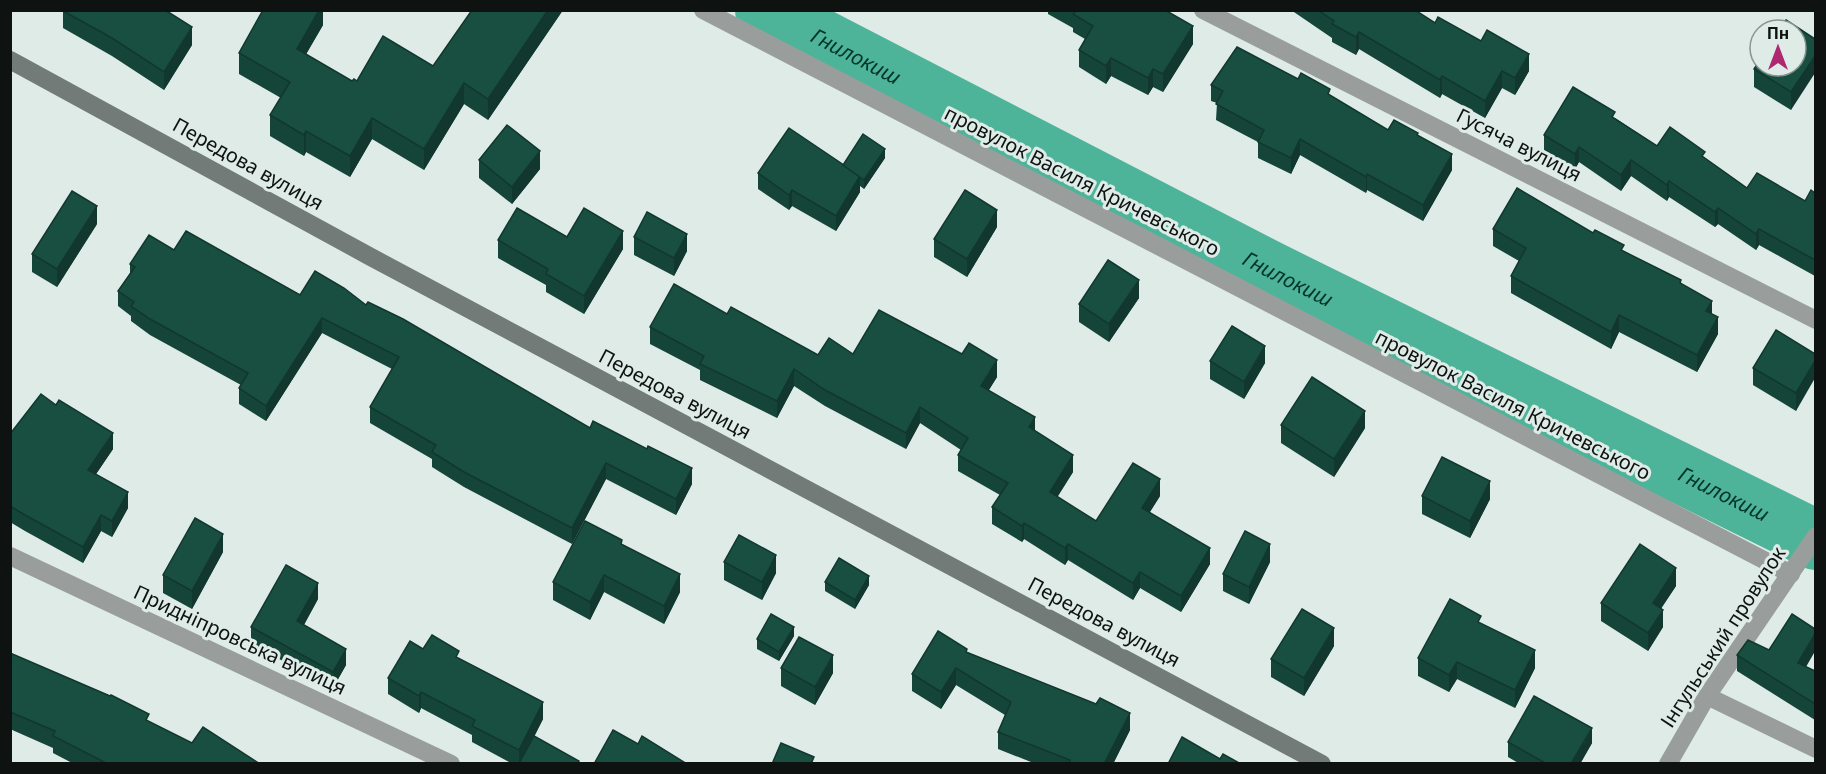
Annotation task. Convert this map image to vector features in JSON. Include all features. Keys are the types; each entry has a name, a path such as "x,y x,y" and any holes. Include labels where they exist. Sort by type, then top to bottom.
{"main road":[{"name":"Передова вулиця","path":"10,60 369,256 1322,764"}],"street":[{"name":"провулок Василя Кричевського","path":"703,10 1795,569"},
{"name":"Гусяча вулиця","path":"1203,10 1815,320"},
{"name":"Інгульський провулок","path":"1668,764 1707,696 1795,569 1815,536"},
{"name":"Придніпровська вулиця","path":"10,556 451,764"},
{"path":"1707,696 1815,749"}],"building":[{"path":"165,10 192,27 164,72 112,38 63,11"},
{"path":"263,10 319,10 297,49 352,81 354,79 357,81 383,36 433,66 472,10 548,10 488,99 464,83 424,149 372,118 350,156 306,131 304,135 270,115 290,82 239,53"},
{"path":"1073,10 1165,10 1193,26 1163,74 1153,69 1148,78 1111,58 1106,66 1079,50 1093,26 1073,14 1075,12"},
{"path":"1318,10 1415,10 1435,23 1438,17 1481,41 1487,30 1529,54 1515,78 1502,71 1485,101 1442,76 1440,80 1359,32 1356,37 1332,24 1334,21"},
{"path":"1808,34 1815,39 1815,56 1808,66"},
{"path":"1237,47 1298,79 1301,73 1330,89 1328,94 1388,130 1394,120 1452,154 1423,205 1367,174 1366,177 1300,139 1291,158 1258,142 1264,130 1216,104 1223,91 1211,85"},
{"path":"1768,78 1800,78 1791,92"},
{"path":"1573,87 1615,112 1612,117 1657,146 1670,127 1705,152 1702,156 1747,188 1757,173 1805,201 1811,190 1815,193 1815,260 1759,229 1756,234 1718,208 1715,212 1669,181 1667,185 1631,160 1621,175 1579,147 1575,154 1544,135"},
{"path":"507,125 540,151 512,187 479,160"},
{"path":"789,128 860,176 836,216 792,190 789,195 758,173"},
{"path":"863,134 885,149 864,180 843,165"},
{"path":"1517,188 1593,233 1595,230 1624,245 1621,250 1681,280 1680,283 1712,301 1706,311 1718,317 1697,355 1619,315 1611,332 1511,276 1526,248 1493,229"},
{"path":"965,190 997,210 967,259 934,239"},
{"path":"72,191 97,206 57,269 32,254"},
{"path":"517,208 567,237 584,208 623,231 584,296 546,274 548,269 498,240"},
{"path":"647,212 687,234 674,258 634,237"},
{"path":"186,231 300,295 315,271 344,288 366,305 368,302 403,319 590,428 593,421 647,449 648,446 692,468 676,499 606,463 572,528 464,472 432,452 436,445 370,407 399,357 322,318 266,406 239,388 248,373 150,319 131,306 134,302 118,291 135,267 130,264 149,235 174,250"},
{"path":"1108,260 1139,280 1109,324 1079,304"},
{"path":"674,284 727,314 731,307 818,355 829,338 853,354 879,310 962,354 969,343 997,360 981,386 1035,417 1029,427 1073,455 1050,492 1096,521 1133,463 1160,479 1142,508 1210,548 1181,596 1140,572 1133,583 1068,544 1065,548 1024,523 1022,526 992,507 1008,483 958,455 968,438 920,407 906,433 825,390 794,369 777,401 700,364 704,356 650,327"},
{"path":"1232,326 1265,346 1244,382 1210,361"},
{"path":"1776,330 1815,354 1815,361 1796,393 1753,368"},
{"path":"1312,377 1365,411 1334,459 1281,425"},
{"path":"41,394 56,405 59,400 113,433 88,470 128,492 112,521 101,515 83,547 10,506 10,434"},
{"path":"1442,457 1490,481 1470,521 1422,496"},
{"path":"195,518 223,534 192,591 163,575"},
{"path":"585,521 622,540 621,544 680,574 664,606 604,575 590,602 553,582"},
{"path":"1245,531 1270,544 1249,587 1223,574"},
{"path":"739,535 776,555 762,582 724,562"},
{"path":"1640,544 1676,568 1653,603 1663,610 1648,633 1601,603"},
{"path":"839,558 869,576 855,600 825,582"},
{"path":"286,565 318,583 297,621 346,649 333,672 251,627"},
{"path":"1450,599 1481,616 1478,622 1535,650 1515,690 1457,662 1449,675 1418,658"},
{"path":"1302,609 1334,628 1304,678 1271,659"},
{"path":"771,614 794,627 779,652 757,639"},
{"path":"1792,614 1815,629 1815,634 1798,663 1815,671 1815,704 1737,655 1748,640 1769,650"},
{"path":"938,631 967,649 966,652 1096,704 1100,698 1130,713 1105,762 1110,764 1069,764 1070,760 998,732 1011,702 956,668 941,692 912,674"},
{"path":"432,635 459,651 456,657 543,702 519,750 472,726 475,720 421,692 419,696 388,678 410,641 423,649"},
{"path":"799,637 833,655 815,687 781,668"},
{"path":"10,653 111,695 149,714 146,720 192,743 203,727 260,764 108,764 53,736 55,731 10,712"},
{"path":"1534,696 1592,728 1572,762 1575,764 1547,764 1508,742"},
{"path":"613,730 638,744 642,736 687,764 594,764"},
{"path":"534,736 579,761 578,764 522,764 520,762"},
{"path":"1182,737 1220,759 1223,754 1241,764 1168,764"},
{"path":"781,743 814,757 811,764 772,764"}],"waterway":[{"name":"Гнилокиш","path":"765,10 1272,272 1816,540"}]}
